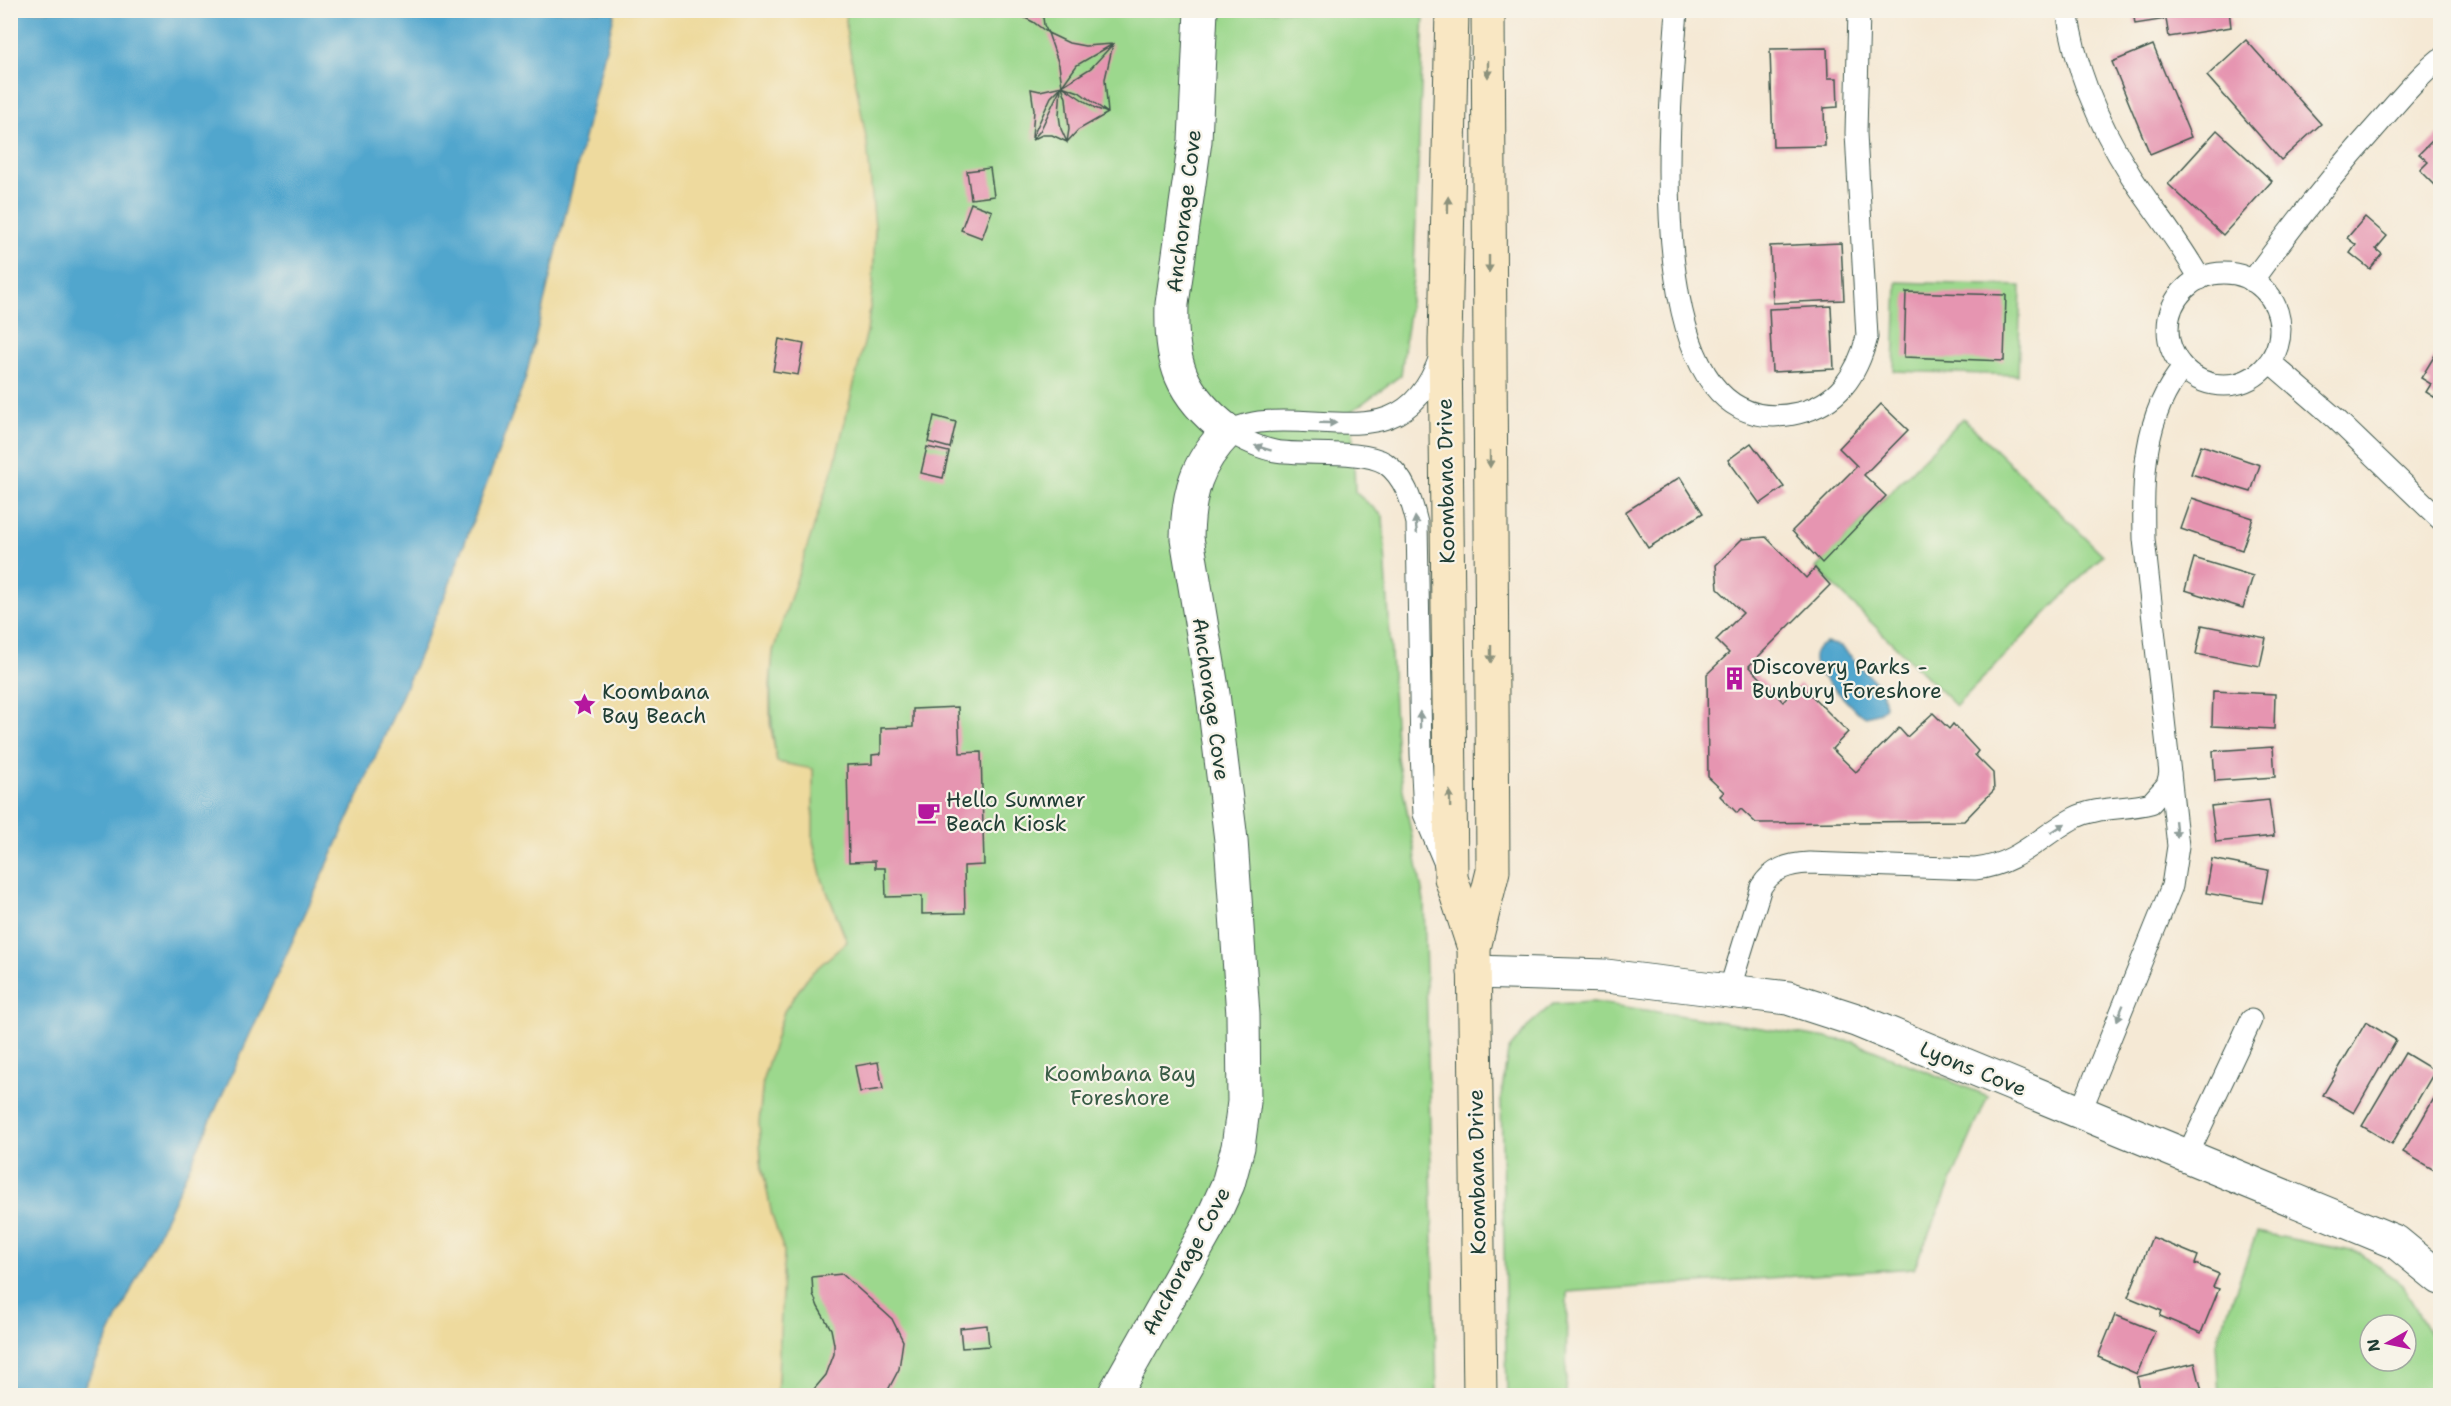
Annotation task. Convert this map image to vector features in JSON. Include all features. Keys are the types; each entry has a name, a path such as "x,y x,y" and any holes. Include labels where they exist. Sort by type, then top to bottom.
{"main road":[{"name":"Koombana Drive","path":"1452,10 1445,342 1450,878 1474,960"},
{"name":"Koombana Drive","path":"1480,1395 1474,960 1493,872 1488,10"}],"street":[{"name":"Anchorage Cove","path":"1115,1393 1209,1226 1228,1184 1238,1147 1244,1102 1243,1015 1231,840 1213,694 1187,538 1192,491 1211,448 1228,431 1206,412 1179,375 1173,353 1171,330 1172,304 1195,141 1201,10"},
{"name":"Lyons Cove","path":"1474,960 1788,998 1856,1020 2396,1242 2440,1278"}],"lane":[{"path":"1677,10 1670,112 1669,197 1674,274 1686,328 1705,376 1719,392 1745,409 1755,413 1776,415 1796,413 1817,407 1833,396 1849,379 1861,361 1867,337 1856,133 1859,10"},
{"path":"2067,10 2071,43 2107,137 2191,261 2200,279"},
{"path":"2252,281 2348,157 2425,71 2440,59"},
{"path":"2217,273 2235,274 2252,281 2266,292 2276,308 2280,327 2278,345 2270,362 2257,376 2240,384 2221,386 2203,382 2183,368 2175,357 2168,340 2168,321 2174,303 2184,289 2200,279 2217,273"},
{"path":"1228,431 1260,422 1364,424 1402,412 1432,379 1445,342"},
{"path":"2270,362 2335,418 2440,519"},
{"path":"2080,1113 2172,886 2178,846 2144,539 2143,492 2146,458 2154,422 2161,401 2183,368"},
{"path":"1228,431 1247,442 1276,452 1365,457 1385,463 1401,479 1411,499 1417,524 1424,814 1450,878"},
{"path":"1729,991 1761,887 1768,877 1778,870 1792,864 1809,862 1975,869 1993,867 2009,861 2075,817 2096,811 2151,804 2167,785 2170,771"},
{"path":"2187,1156 2251,1020"}],"green space":[{"name":"Koombana Bay Foreshore","path":"846,11 1424,11 1414,270 1401,375 1352,411 1355,492 1383,516 1397,758 1424,901 1437,1395 777,1395 784,1251 772,1216 761,1161 759,1122 763,1079 784,1011 809,975 847,941 822,879 813,841 813,770 777,762 771,693 773,651 867,331 873,283 875,228 846,30"},
{"path":"1897,282 2021,286 2018,375 1894,371"},
{"path":"1963,418 2103,555 1956,706 1816,568"},
{"path":"1593,1002 1853,1042 1988,1096 1914,1268 1567,1292 1566,1395 1507,1395 1501,1097 1508,1051 1530,1024 1553,1004"},
{"path":"2257,1232 2361,1253 2402,1285 2440,1350 2440,1395 2219,1395 2216,1343"}],"sand":[{"name":"Koombana Bay Beach","path":"615,11 846,11 846,30 867,143 875,228 873,283 867,331 835,462 773,651 770,686 770,723 777,762 813,769 813,842 822,879 847,942 809,975 784,1011 763,1079 759,1122 761,1161 772,1216 784,1251 777,1395 80,1396 170,1209 356,802 447,591 525,380"}],"water":[{"path":"10,11 615,11 525,380 447,591 356,802 170,1209 80,1396 11,1395"},
{"path":"1826,643 1841,646 1882,689 1885,706 1880,712 1866,716 1857,712 1817,671 1814,654"}],"building":[{"path":"1009,10 1042,10 1044,25 1048,33 1033,22"},
{"path":"2133,10 2229,10 2231,27 2169,37 2166,19 2135,24"},
{"path":"1048,33 1069,43 1085,46 1113,44 1077,65 1062,86 1059,65"},
{"path":"2246,40 2321,124 2281,160 2207,76"},
{"path":"1113,44 1105,79 1108,113 1079,92 1062,86 1091,68"},
{"path":"2153,45 2191,137 2150,154 2112,62"},
{"path":"1827,48 1828,78 1837,78 1838,107 1824,108 1825,146 1773,147 1770,49"},
{"path":"1062,86 1095,108 1108,113 1078,130 1067,142 1069,129 1066,98"},
{"path":"1062,86 1051,97 1032,138 1034,110 1031,89 1040,91"},
{"path":"1061,87 1059,115 1061,129 1067,142 1052,135 1042,135 1032,140 1040,131"},
{"path":"2217,130 2272,181 2223,235 2168,184"},
{"path":"2438,135 2440,138 2440,185 2438,188 2420,170 2428,162 2419,154"},
{"path":"990,168 994,196 971,199 967,171"},
{"path":"971,203 992,211 982,238 961,230"},
{"path":"2365,217 2387,236 2376,249 2382,254 2370,269 2350,253 2356,245 2347,238"},
{"path":"1841,243 1844,300 1773,303 1770,246"},
{"path":"1906,292 2006,295 2004,361 1904,357"},
{"path":"1831,306 1834,369 1772,372 1769,309"},
{"path":"779,339 804,344 798,375 773,371"},
{"path":"2435,355 2440,358 2440,401 2426,392 2431,384 2421,378"},
{"path":"1881,404 1908,430 1864,475 1886,496 1822,563 1792,531 1857,466 1839,448"},
{"path":"934,416 956,422 950,448 928,442"},
{"path":"1751,443 1784,487 1760,504 1728,460"},
{"path":"2201,445 2260,465 2251,492 2191,474"},
{"path":"927,447 949,452 943,478 921,473"},
{"path":"1680,477 1703,513 1648,548 1625,512"},
{"path":"2192,498 2253,518 2242,550 2181,529"},
{"name":"Discovery Parks - Bunbury Foreshore","path":"1766,537 1806,578 1815,568 1830,585 1749,666 1783,702 1800,684 1848,732 1832,749 1856,772 1899,728 1907,737 1933,713 1949,729 1953,724 1978,751 1975,755 1993,773 1994,790 1964,821 1756,823 1741,809 1737,813 1720,796 1724,792 1708,777 1707,674 1729,653 1716,640 1743,613 1718,589 1716,565 1742,539"},
{"path":"2194,558 2253,576 2243,608 2185,590"},
{"path":"2202,625 2266,638 2260,666 2196,654"},
{"path":"2213,691 2275,694 2274,729 2212,726"},
{"path":"958,707 960,753 981,752 984,865 964,866 965,913 922,914 922,896 886,897 885,868 875,868 875,861 849,862 847,765 872,764 872,755 881,754 881,728 913,727 913,709"},
{"path":"2273,747 2275,777 2215,781 2213,751"},
{"path":"2269,800 2274,836 2216,842 2211,806"},
{"path":"2212,859 2268,870 2262,903 2206,893"},
{"path":"2366,1022 2396,1040 2354,1113 2323,1095"},
{"path":"2405,1053 2435,1071 2392,1144 2362,1126"},
{"path":"878,1062 883,1089 860,1092 855,1066"},
{"path":"2440,1088 2440,1159 2434,1170 2403,1152"},
{"path":"2152,1237 2198,1256 2195,1264 2219,1274 2213,1287 2219,1289 2201,1333 2160,1316 2162,1311 2128,1297"},
{"path":"842,1274 892,1319 903,1341 899,1369 888,1390 882,1395 809,1395 826,1375 834,1354 831,1329 813,1294 812,1277"},
{"path":"2115,1315 2155,1331 2137,1374 2098,1357"},
{"path":"987,1325 989,1346 962,1348 960,1328"},
{"path":"2195,1363 2203,1395 2141,1395 2137,1377"}],"place":[{"name":"Discovery Parks - Bunbury Foreshore","path":"1734,679"},
{"name":"Koombana Bay Beach","path":"584,704"},
{"name":"Hello Summer Beach Kiosk","path":"928,812"}]}
